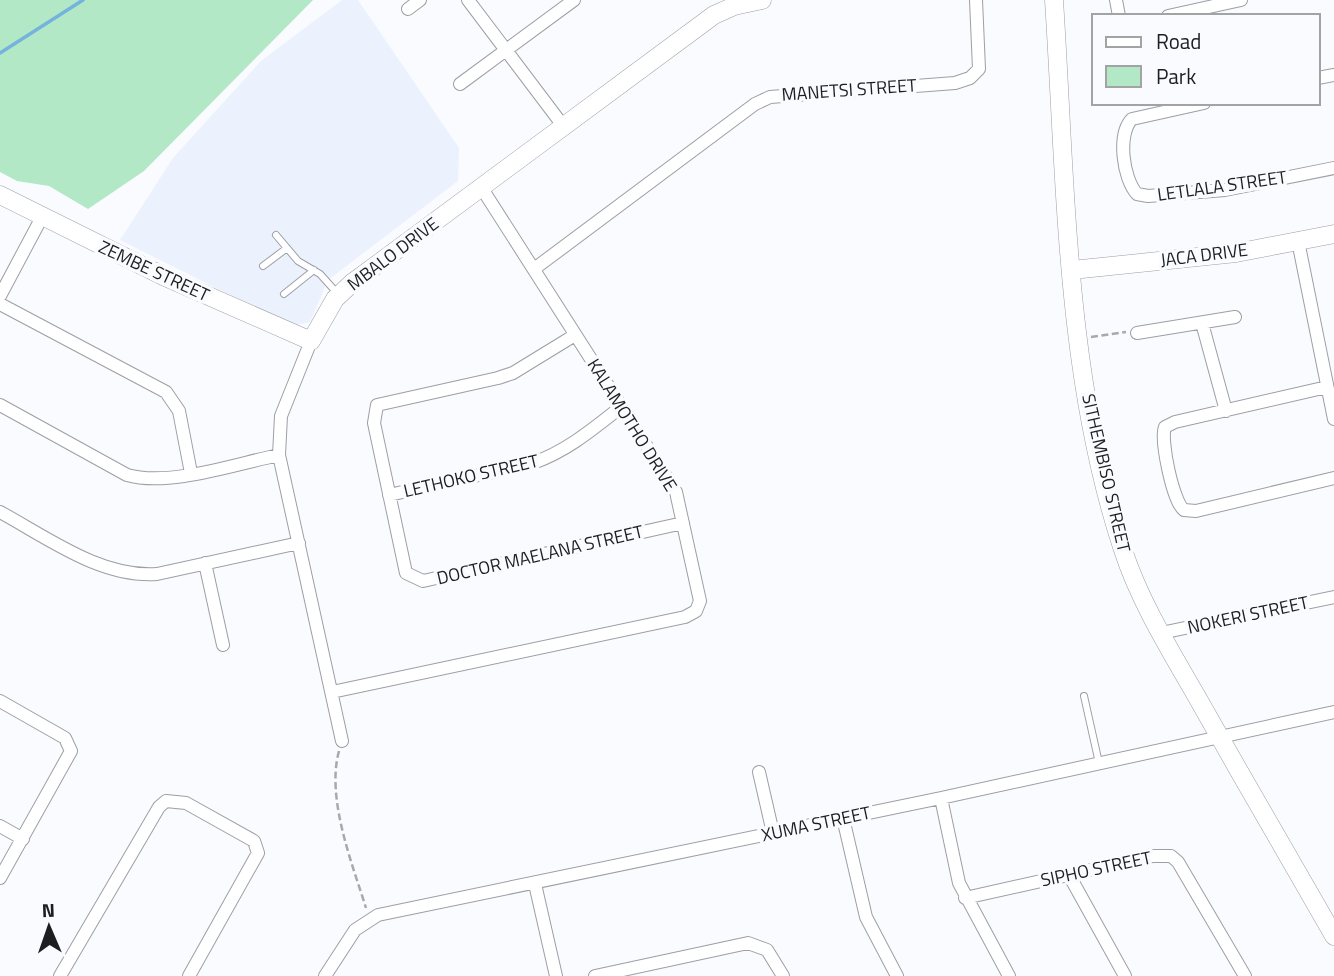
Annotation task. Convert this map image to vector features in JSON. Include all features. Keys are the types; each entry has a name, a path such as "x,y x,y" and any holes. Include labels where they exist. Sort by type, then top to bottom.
{"street":[{"path":"408,9 420,0"},
{"path":"468,0 564,127"},
{"path":"460,84 574,0"},
{"name":"MBALO DRIVE","path":"342,741 279,455 281,416 311,341 339,295 481,187 715,15 734,6 762,0"},
{"name":"MANETSI STREET","path":"534,269 755,104 770,97 955,83 971,78 979,69 976,0"},
{"name":"SITHEMBISO STREET","path":"1054,0 1072,270 1080,338 1097,452 1124,551 1161,634 1334,936"},
{"path":"1177,14 1238,0"},
{"name":"LETLALA STREET","path":"1195,105 1132,119 1128,123 1123,132 1128,179 1137,194 1148,196 1225,190 1334,168"},
{"name":"KALAMOTHO DRIVE","path":"332,692 691,615 698,607 700,593 676,492 481,187"},
{"name":"ZEMBE STREET","path":"0,195 163,276 311,341"},
{"path":"0,296 42,216"},
{"name":"JACA DRIVE","path":"1072,270 1236,253 1334,234"},
{"path":"1298,241 1334,419"},
{"path":"0,304 166,392 179,411 191,473"},
{"path":"1137,333 1235,317"},
{"path":"1202,323 1226,411"},
{"name":"DOCTOR MAELANA STREET","path":"575,335 513,373 380,402 374,413 374,423 406,573 423,581 683,523"},
{"path":"1327,387 1175,422 1163,431 1176,500 1184,510 1196,511 1334,478"},
{"path":"0,405 127,475 153,479 279,455"},
{"name":"LETHOKO STREET","path":"389,495 533,463 552,456 574,444 621,407"},
{"path":"0,512 121,573 158,574 299,543"},
{"path":"205,563 223,645"},
{"name":"NOKERI STREET","path":"1161,634 1334,597"},
{"path":"0,701 57,733 70,744 68,762 0,878"},
{"name":"XUMA STREET","path":"369,919 1334,712"},
{"path":"759,772 773,833"},
{"path":"941,798 965,898 1009,976"},
{"path":"60,976 159,807 175,800 231,828 257,846 253,863 189,976"},
{"path":"843,818 866,917 897,976"},
{"path":"0,826 23,839"},
{"name":"SIPHO STREET","path":"965,898 1153,856 1173,857 1245,976"},
{"path":"1069,875 1125,976"},
{"path":"535,884 556,976"},
{"path":"325,976 343,946 369,919"},
{"path":"596,976 748,943 767,950 783,976"}],"lane":[{"path":"276,235 298,261 314,270 339,295"},
{"path":"262,266 287,248"},
{"path":"284,294 314,270"},
{"path":"1084,696 1099,764"}],"path":[{"path":"1080,338 1137,333"},
{"path":"342,741 337,760 339,805 346,848 369,919"}],"shaded area":[{"path":"342,0 358,0 459,148 458,181 328,280 310,322 292,326 120,240 173,158 261,61"}],"green space":[{"path":"0,0 313,0 144,171 88,209 49,186 17,181 0,172"}],"waterway":[{"path":"0,53 83,0"}]}
